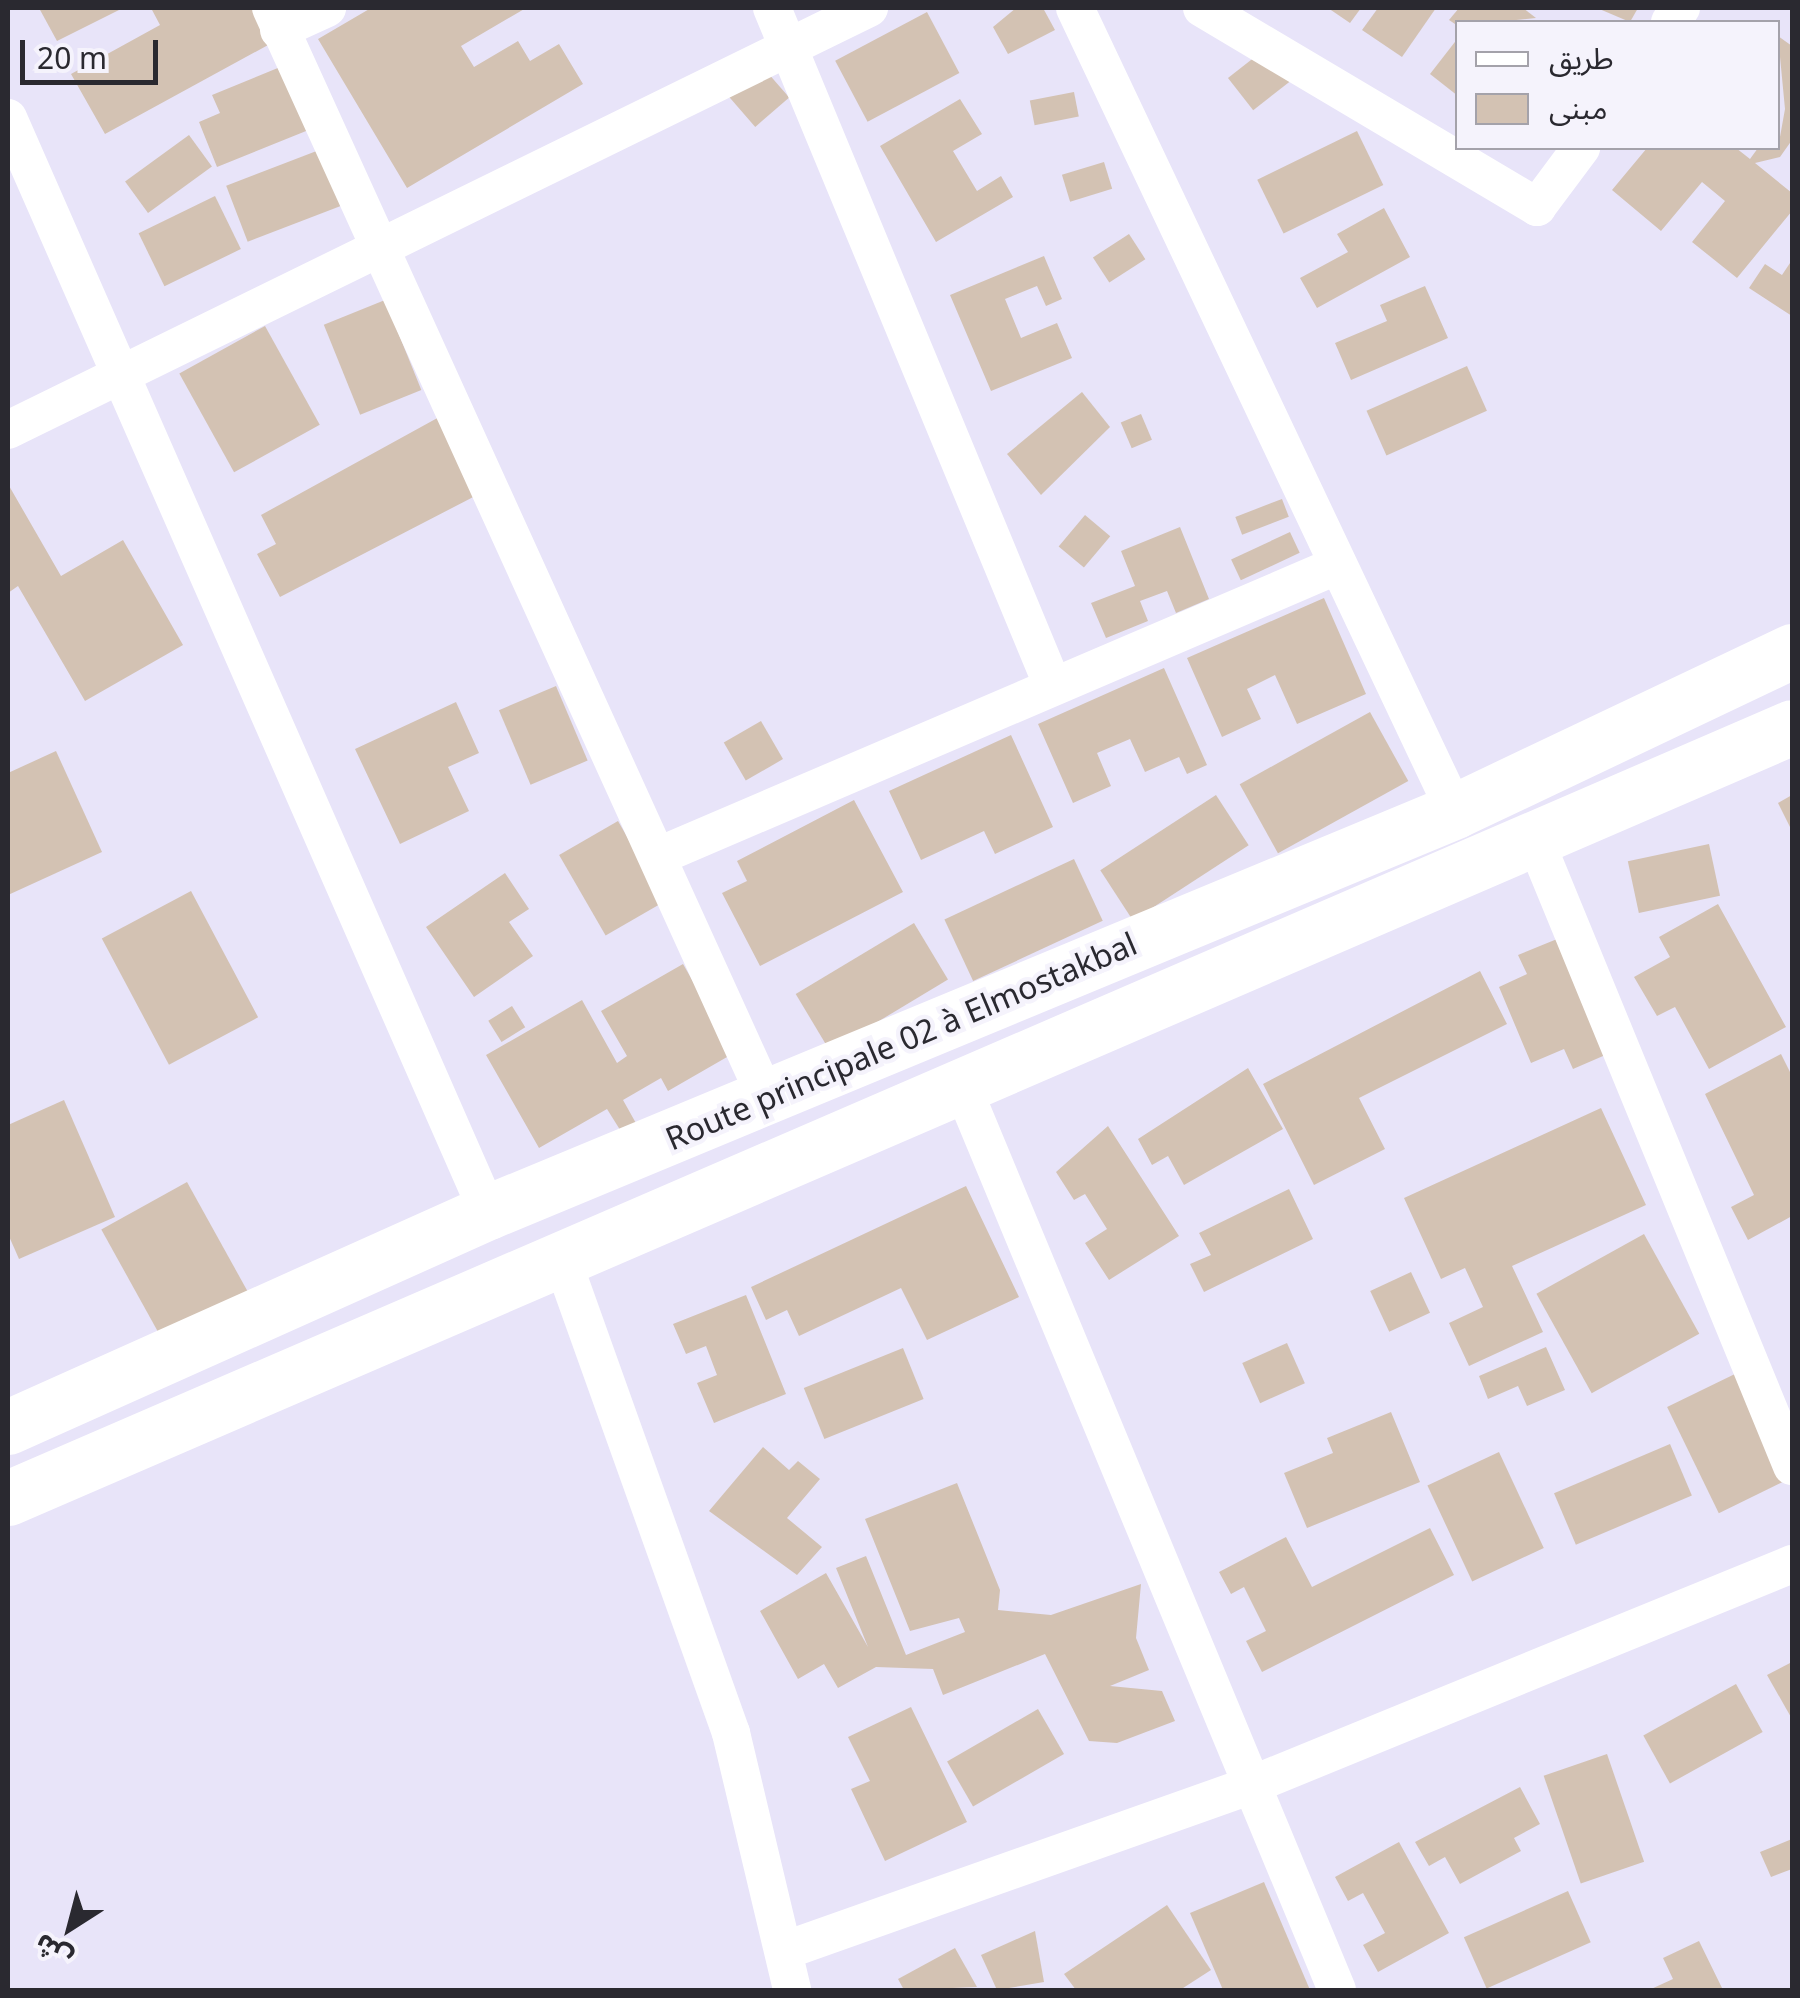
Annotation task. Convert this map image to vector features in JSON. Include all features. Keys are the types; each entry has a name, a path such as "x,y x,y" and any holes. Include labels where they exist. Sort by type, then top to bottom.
{"main road":[{"name":"Route principale 02 à Elmostakbal","path":"8,1427 488,1212 1455,812 1792,651"},
{"name":"Route principale 02 à Elmostakbal","path":"8,1498 560,1254 1535,840 1792,726"}],"street":[{"path":"327,8 275,19 661,855 766,1097"},
{"path":"772,8 1052,684"},
{"path":"8,430 869,8"},
{"path":"1076,8 1455,812"},
{"path":"1202,8 1538,208 1579,150"},
{"path":"8,118 488,1212"},
{"path":"661,855 1052,684 1336,566"},
{"path":"1535,840 1792,1466"},
{"path":"961,1084 1254,1784 1336,1990"},
{"path":"560,1254 731,1732 789,1949 792,1990"},
{"path":"789,1949 1254,1784 1792,1564"}],"building":[{"path":"39,8 123,8 57,41"},
{"path":"151,8 262,8 279,39 105,134 71,74 160,25"},
{"path":"371,8 526,8 461,46 474,67 518,41 530,61 559,44 583,84 407,188 318,39"},
{"path":"1016,8 1043,8 1055,30 1008,54 993,27"},
{"path":"1328,8 1361,8 1350,23"},
{"path":"1378,8 1436,8 1402,57 1362,30"},
{"path":"1459,8 1523,8 1536,18 1455,20 1455,24 1449,20"},
{"path":"1597,8 1638,8 1631,20"},
{"path":"927,12 959,73 868,122 835,61"},
{"path":"1780,37 1792,46 1792,140 1780,157 1755,163 1792,193 1792,211 1737,278 1692,242 1725,201 1702,182 1661,231 1612,190 1645,150 1739,150 1750,159 1757,150 1780,150 1785,109"},
{"path":"1455,42 1455,94 1430,74"},
{"path":"1265,49 1290,81 1253,110 1228,78"},
{"path":"290,63 316,127 217,167 199,122 220,113 212,95"},
{"path":"761,65 789,97 755,127 727,95"},
{"path":"1074,92 1079,117 1035,125 1030,101"},
{"path":"960,99 982,134 953,151 977,191 1001,176 1013,197 936,242 880,146"},
{"path":"1357,131 1383,185 1284,234 1257,180"},
{"path":"189,135 212,167 148,213 125,181"},
{"path":"327,147 349,203 248,242 226,186"},
{"path":"1104,162 1112,189 1070,202 1062,175"},
{"path":"215,196 241,249 164,286 139,233"},
{"path":"1384,208 1410,257 1317,308 1300,278 1348,252 1337,234"},
{"path":"1129,234 1145,259 1109,283 1093,257"},
{"path":"1044,256 1062,299 1046,306 1037,286 1005,299 1021,338 1057,323 1072,358 991,391 950,295"},
{"path":"1792,260 1792,316 1749,288 1765,264 1782,275"},
{"path":"1425,286 1448,338 1351,380 1335,343 1387,321 1380,305"},
{"path":"385,300 421,390 360,415 324,325"},
{"path":"265,326 320,425 234,472 179,374"},
{"path":"1467,366 1487,411 1386,456 1367,411"},
{"path":"1082,392 1110,427 1041,495 1007,454"},
{"path":"1141,414 1152,440 1132,448 1121,423"},
{"path":"441,416 481,493 280,597 257,554 276,544 261,515"},
{"path":"8,484 61,576 123,540 183,645 85,701 18,586 8,593"},
{"path":"1282,499 1289,517 1242,535 1235,517"},
{"path":"1085,515 1110,536 1084,568 1059,546"},
{"path":"1180,527 1209,599 1176,613 1167,591 1140,601 1148,621 1106,638 1091,603 1135,586 1121,551"},
{"path":"1290,532 1300,553 1241,580 1231,559"},
{"path":"1324,598 1366,694 1297,724 1275,675 1247,689 1261,719 1222,737 1187,658"},
{"path":"1164,668 1207,765 1187,774 1179,757 1145,772 1130,739 1097,753 1111,786 1073,803 1038,724"},
{"path":"556,686 588,761 531,785 499,710"},
{"path":"456,702 479,753 448,767 469,811 400,844 355,749"},
{"path":"1370,712 1408,781 1278,853 1240,784"},
{"path":"761,721 783,759 746,781 724,742"},
{"path":"1011,735 1053,827 995,854 984,831 921,860 889,791"},
{"path":"56,751 102,852 8,895 8,773"},
{"path":"1216,795 1249,845 1133,920 1100,870"},
{"path":"1792,795 1792,831 1778,803"},
{"path":"854,800 903,892 760,966 722,893 747,881 737,861"},
{"path":"618,821 664,902 606,936 559,855"},
{"path":"1709,844 1720,896 1639,913 1628,861"},
{"path":"1074,859 1103,921 973,981 944,919"},
{"path":"505,873 529,909 509,922 533,956 474,997 426,927"},
{"path":"191,891 258,1017 169,1065 102,938"},
{"path":"1718,904 1786,1027 1709,1069 1675,1007 1657,1016 1634,977 1670,957 1659,937"},
{"path":"914,923 948,980 830,1051 796,994"},
{"path":"1562,937 1610,1053 1573,1069 1564,1049 1531,1063 1499,987 1527,974 1518,955"},
{"path":"683,964 734,1053 668,1091 661,1078 623,1100 637,1125 622,1133 607,1109 539,1148 486,1055 582,1000 617,1063 627,1056 601,1011"},
{"path":"1480,971 1507,1024 1359,1098 1385,1149 1314,1185 1263,1084"},
{"path":"512,1006 525,1027 502,1042 488,1021"},
{"path":"1781,1054 1792,1076 1792,1216 1748,1240 1731,1207 1754,1195 1705,1094"},
{"path":"1248,1068 1283,1129 1184,1185 1168,1156 1152,1165 1138,1139"},
{"path":"64,1100 115,1217 19,1259 8,1234 8,1125"},
{"path":"1601,1108 1646,1205 1512,1266 1543,1332 1469,1366 1449,1323 1483,1307 1465,1268 1441,1279 1404,1198"},
{"path":"1108,1126 1179,1236 1109,1280 1085,1243 1107,1229 1085,1194 1074,1200 1056,1172"},
{"path":"187,1182 255,1304 169,1352 101,1230"},
{"path":"966,1186 1019,1297 927,1340 901,1288 799,1336 787,1310 766,1320 751,1287"},
{"path":"1289,1189 1313,1239 1204,1292 1190,1264 1211,1255 1199,1233"},
{"path":"1644,1234 1699,1334 1592,1393 1536,1294"},
{"path":"1411,1272 1430,1313 1389,1332 1370,1291"},
{"path":"746,1295 786,1394 714,1423 697,1383 717,1375 706,1346 686,1354 673,1324"},
{"path":"1287,1343 1305,1383 1260,1403 1242,1363"},
{"path":"1546,1347 1565,1390 1527,1406 1518,1386 1488,1399 1479,1376"},
{"path":"903,1348 924,1399 824,1439 804,1388"},
{"path":"1739,1372 1791,1478 1719,1513 1667,1407"},
{"path":"1391,1412 1420,1482 1307,1528 1284,1473 1333,1453 1327,1438"},
{"path":"1670,1444 1692,1496 1576,1545 1554,1493"},
{"path":"763,1447 789,1470 798,1461 820,1479 787,1518 822,1547 797,1575 709,1511"},
{"path":"1499,1452 1544,1548 1472,1581 1427,1485"},
{"path":"957,1483 1000,1590 998,1610 1051,1615 1141,1584 1136,1638 1149,1670 1110,1686 1162,1691 1175,1721 1117,1743 1089,1741 1045,1654 943,1695 933,1669 876,1667 838,1688 824,1664 798,1679 760,1611 826,1573 868,1647 836,1568 866,1556 906,1655 965,1632 959,1618 910,1631 865,1519"},
{"path":"1430,1528 1454,1575 1262,1672 1246,1641 1266,1631 1244,1587 1231,1594 1219,1572 1286,1537 1312,1587"},
{"path":"1792,1662 1792,1719 1767,1675"},
{"path":"1736,1684 1763,1732 1670,1783 1643,1735"},
{"path":"911,1707 967,1822 885,1861 851,1789 870,1781 848,1737"},
{"path":"1038,1709 1064,1754 973,1807 947,1762"},
{"path":"1607,1754 1644,1862 1581,1884 1544,1776"},
{"path":"1520,1787 1540,1824 1514,1838 1521,1851 1460,1884 1445,1857 1429,1866 1415,1842"},
{"path":"1792,1839 1792,1869 1771,1877 1760,1852"},
{"path":"1399,1842 1449,1933 1378,1972 1363,1945 1385,1933 1363,1893 1348,1901 1335,1877"},
{"path":"1264,1882 1310,1990 1223,1990 1190,1913"},
{"path":"1568,1891 1591,1942 1487,1989 1464,1937"},
{"path":"1167,1905 1211,1970 1180,1990 1076,1990 1064,1974"},
{"path":"1035,1931 1044,1982 997,1990 981,1955"},
{"path":"1699,1941 1723,1990 1649,1990 1673,1979 1663,1958"},
{"path":"955,1948 977,1987 904,1990 898,1979"}]}
